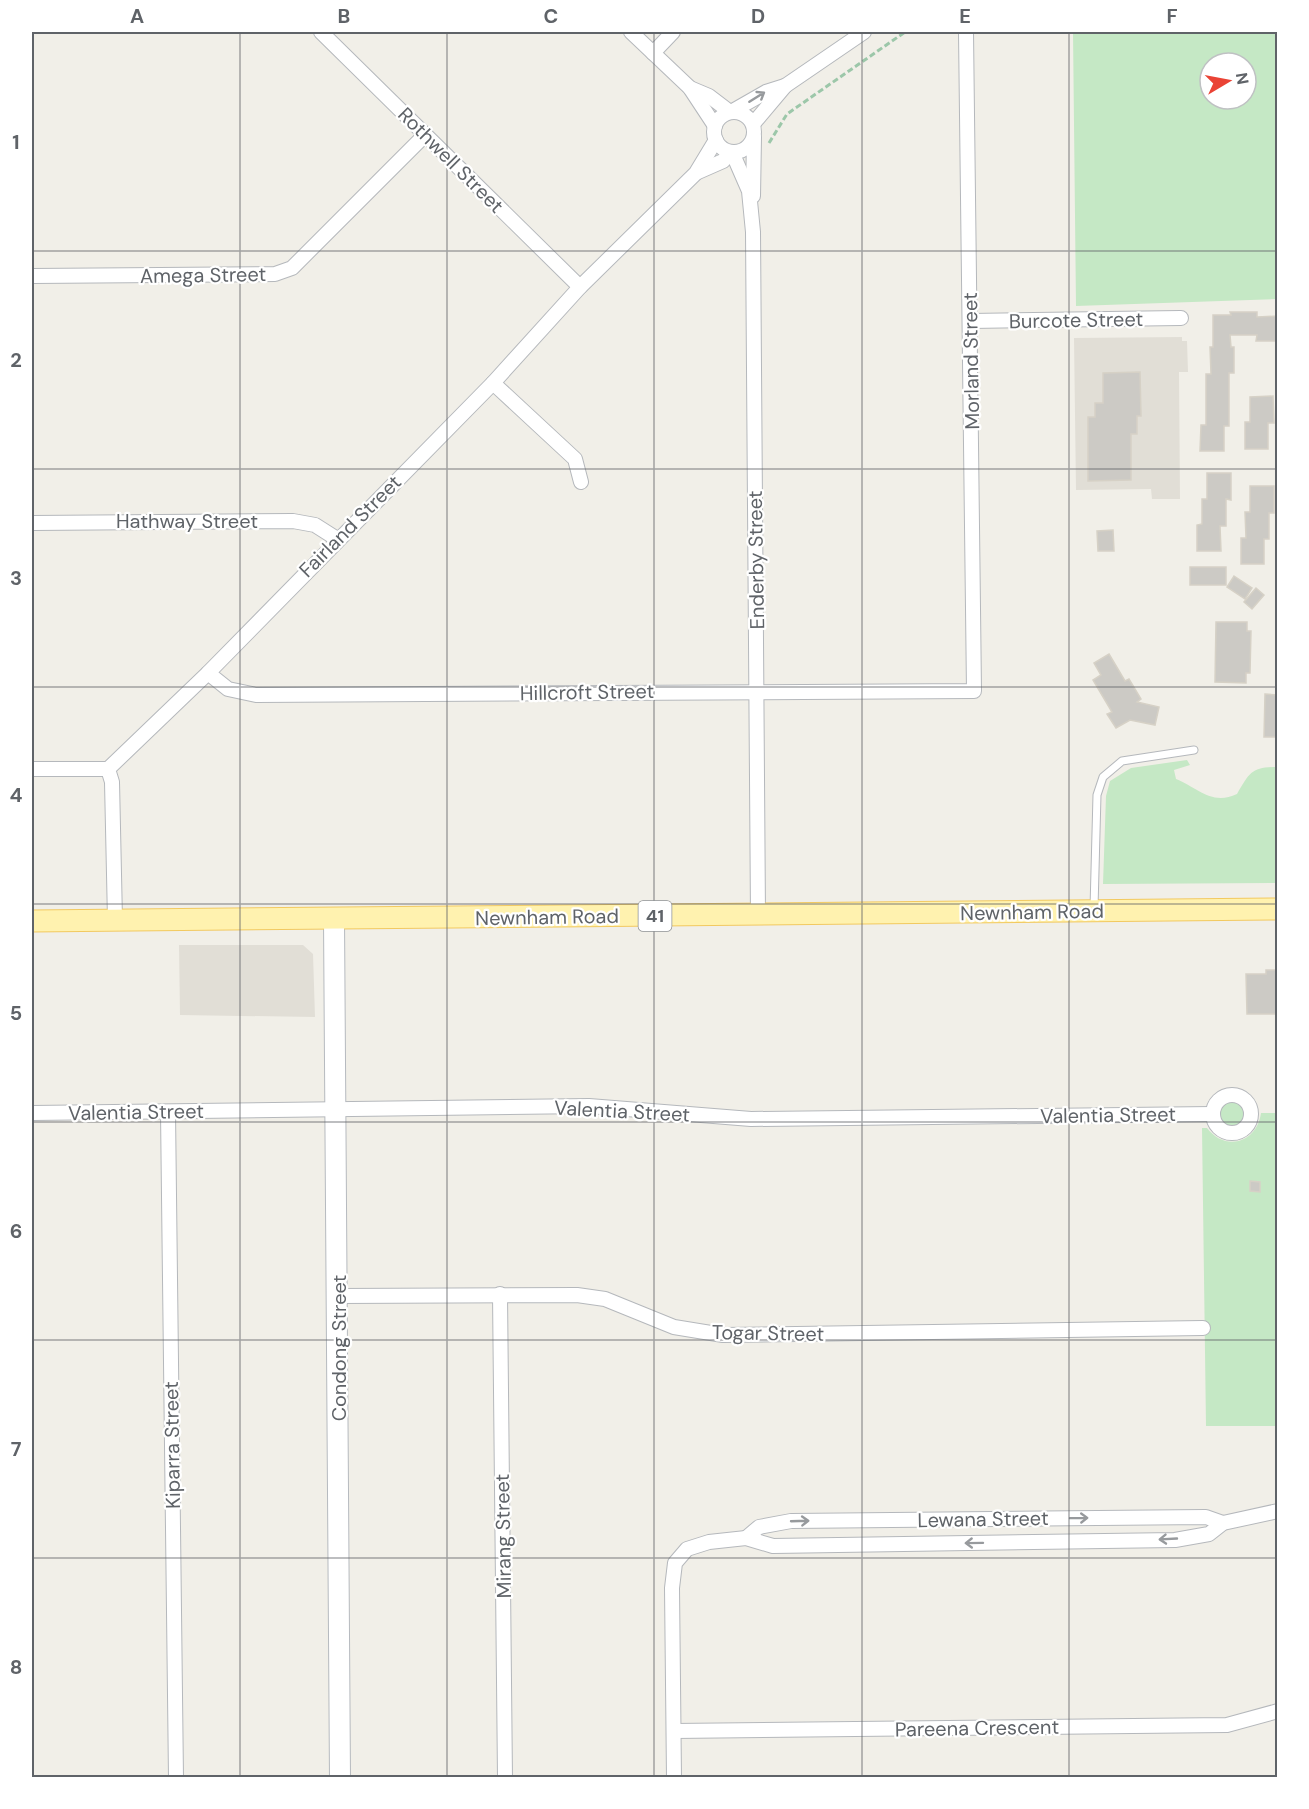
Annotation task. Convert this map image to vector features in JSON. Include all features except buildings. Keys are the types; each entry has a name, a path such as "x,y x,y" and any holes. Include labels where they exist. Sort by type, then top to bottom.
{"main road":[{"name":"Newnham Road","path":"32,921 1278,909"}],"street":[{"name":"Rothwell Street","path":"321,32 580,287"},
{"path":"631,32 690,88 716,133 720,145 732,152 746,149 753,130 785,86"},
{"path":"653,53 674,32"},
{"path":"716,133 723,115 765,92 785,86 864,32"},
{"name":"Morland Street","path":"966,32 974,691"},
{"path":"690,88 709,96 730,112 744,114 753,130"},
{"name":"Enderby Street","path":"753,130 755,160 752,204 758,690 758,915"},
{"name":"Fairland Street","path":"108,769 208,673 493,382 580,287 696,173 716,133"},
{"name":"Amega Street","path":"32,276 275,274 292,268 425,135"},
{"name":"Enderby Street","path":"732,152 745,178 752,204"},
{"name":"Fairland Street","path":"696,173 723,161 732,152"},
{"name":"Burcote Street","path":"971,321 1181,318"},
{"path":"493,382 575,459 581,482"},
{"name":"Hathway Street","path":"32,522 293,520 315,525 337,539"},
{"name":"Hillcroft Street","path":"208,673 228,689 256,695 758,690 974,691"},
{"path":"32,770 108,769 112,782 115,920"},
{"name":"Condong Street","path":"334,919 339,1296 340,1778"},
{"name":"Valentia Street","path":"32,1113 589,1106 751,1119 1213,1114"},
{"name":"Kiparra Street","path":"168,1112 176,1778"},
{"name":"Mirang Street","path":"500,1294 506,1778"},
{"name":"Togar Street","path":"339,1296 577,1295 605,1299 674,1327 723,1335 1203,1328"},
{"name":"Lewana Street","path":"674,1778 672,1588 675,1563 687,1549 709,1542 746,1538 773,1546 1175,1540 1209,1534 1223,1523 1278,1510"},
{"name":"Lewana Street","path":"746,1538 759,1527 791,1521 1206,1517 1223,1523"},
{"name":"Pareena Crescent","path":"675,1731 1227,1725 1278,1711"}],"lane":[{"path":"1094,911 1097,795 1103,777 1122,761 1194,750"}],"path":[{"path":"755,160 763,155 787,114 906,32"}],"shaded area":[{"path":"1182,337 1182,341 1187,341 1188,372 1179,372 1180,499 1152,499 1151,489 1076,490 1074,338"},
{"path":"179,945 303,945 313,954 315,1017 180,1015"}],"green space":[{"path":"1073,32 1277,32 1277,299 1076,306"},
{"path":"1187,760 1190,765 1174,770 1176,779 1205,794 1220,798 1237,794 1252,772 1262,768 1277,767 1277,883 1103,884 1106,796 1110,781 1131,768"},
{"path":"1232,1102 1240,1106 1244,1114 1240,1122 1232,1126 1224,1122 1220,1114 1224,1106"},
{"path":"1261,1113 1277,1113 1277,1426 1206,1426 1202,1128 1207,1128 1222,1140 1239,1141 1253,1131"}]}
